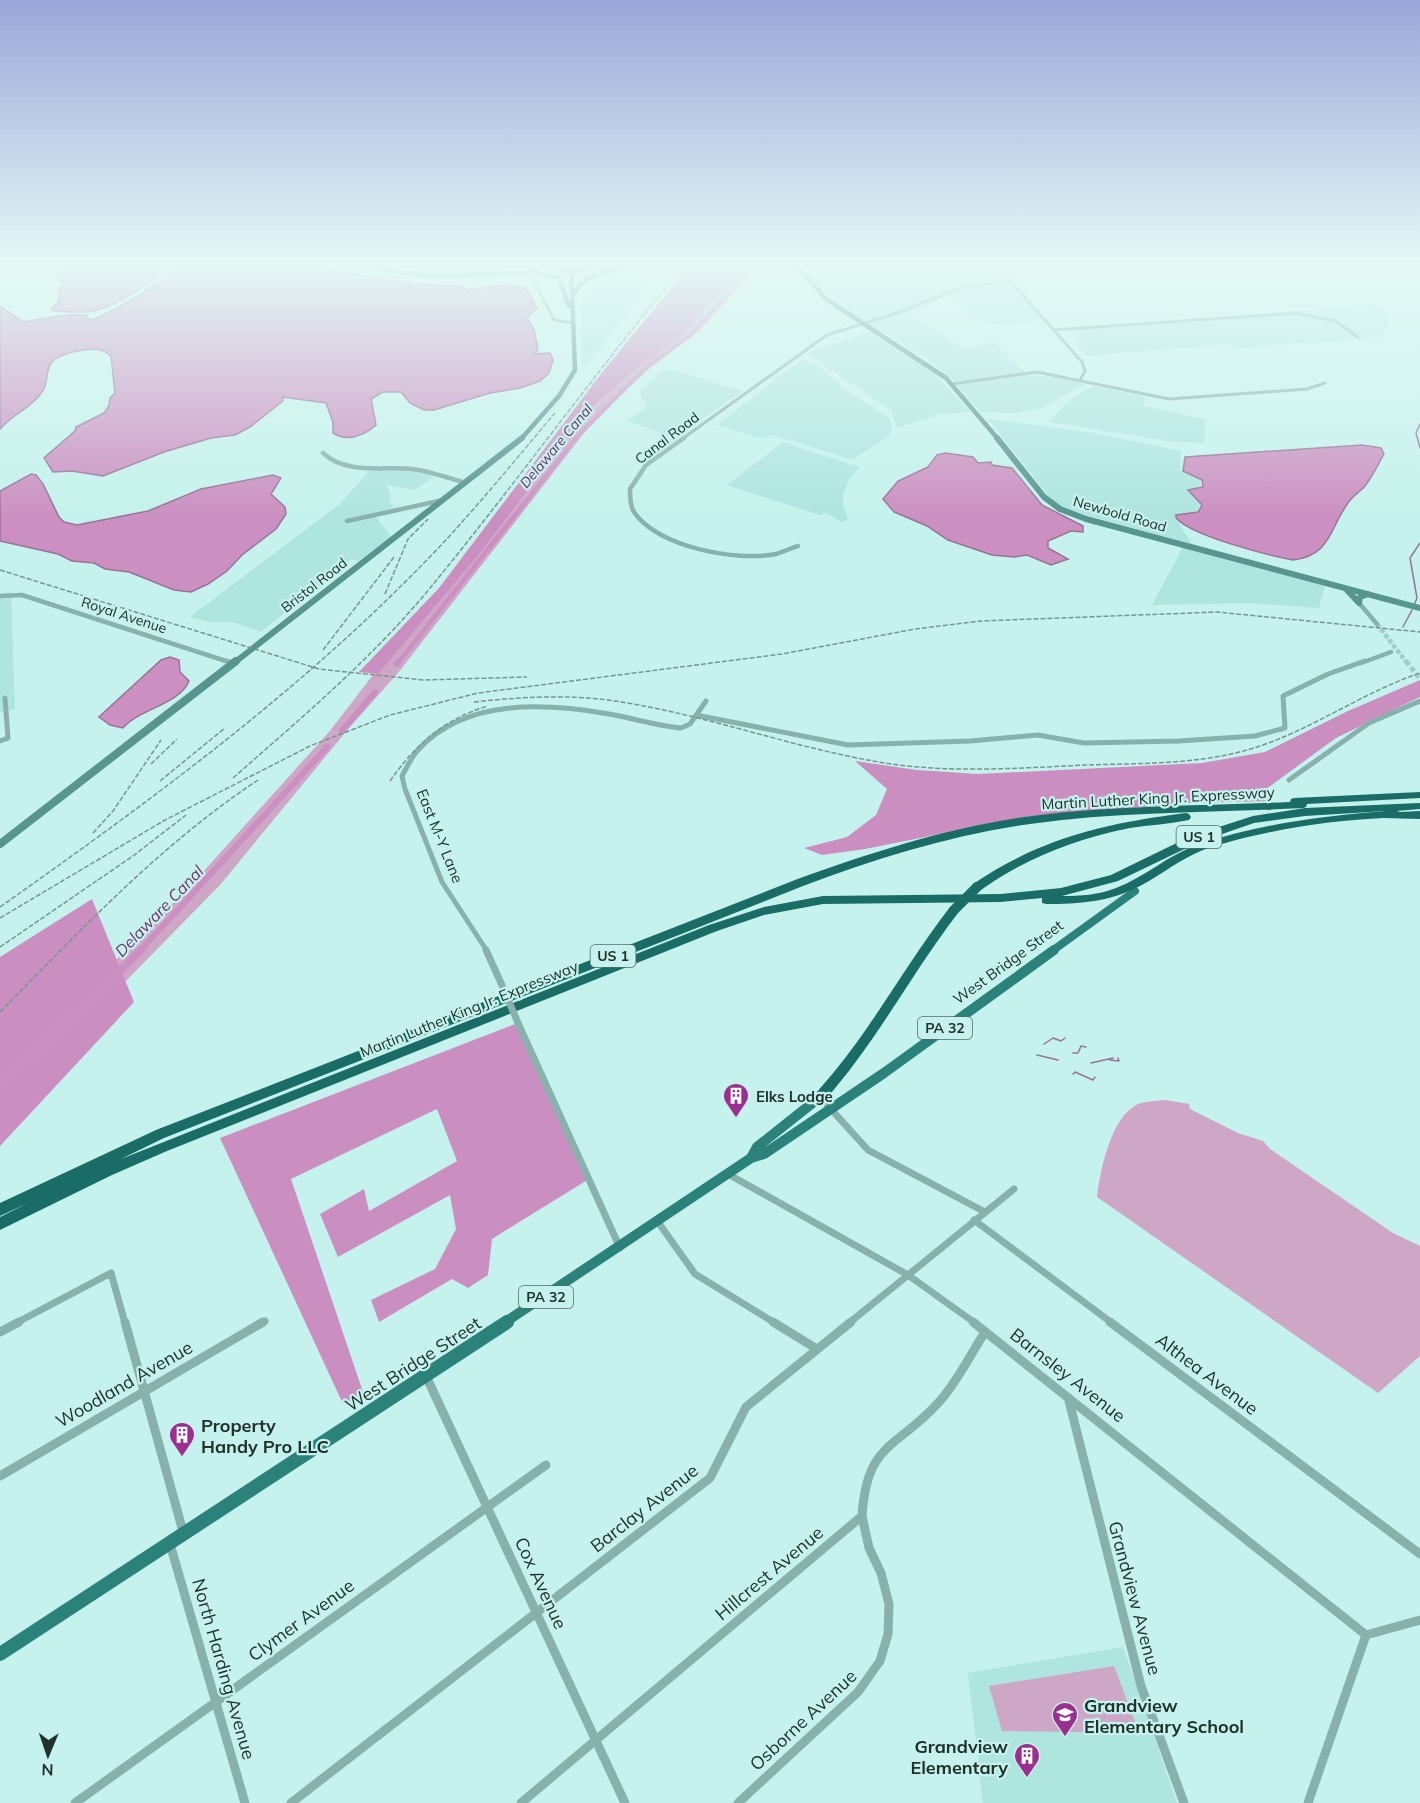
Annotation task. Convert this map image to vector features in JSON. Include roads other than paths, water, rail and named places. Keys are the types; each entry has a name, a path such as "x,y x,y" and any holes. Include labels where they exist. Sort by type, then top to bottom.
{"highway":[{"name":"Martin Luther King Jr. Expressway","path":"0,1210 160,1134 838,868 915,844 974,830 1033,820 1420,797"},
{"path":"1107,814 1208,805 1420,797"},
{"name":"Martin Luther King Jr. Expressway","path":"0,1224 107,1171 172,1143 750,915 793,904 831,899 986,898 1045,895 1101,883 1138,868 1206,834 1265,817 1305,812 1420,806"},
{"path":"820,1097 868,1041 929,943 954,909 977,887 1027,856 1085,835 1142,823 1254,808"},
{"path":"986,898 1068,900 1108,895 1132,885 1197,849 1227,840 1292,824 1420,813"},
{"path":"1135,891 1182,861 1227,840"}],"main road":[{"name":"Bristol Road","path":"0,844 518,442 572,378 575,366 574,349"},
{"name":"Newbold Road","path":"904,349 952,384 1044,497 1059,509 1086,519 1419,608"},
{"path":"1344,588 1359,603"},
{"path":"1359,603 1360,597 1369,594"},
{"name":"West Bridge Street","path":"0,1654 170,1545 620,1248 751,1158 764,1154 831,1109 1135,891"},
{"name":"West Bridge Street","path":"751,1158 758,1147 820,1097"}],"street":[{"name":"Canal Road","path":"798,546 775,553 739,555 711,553 681,546 660,536 641,522 632,507 630,488 634,478 646,465 806,349"},
{"path":"1070,349 1084,365 1085,371 1080,380"},
{"path":"952,384 1032,372 1175,399 1307,389 1325,384"},
{"path":"323,453 342,464 372,469 415,469 466,483"},
{"path":"347,521 444,500"},
{"name":"Royal Avenue","path":"3,596 22,595 233,663"},
{"path":"1359,603 1377,624"},
{"path":"696,715 848,745 970,741 1038,735 1084,742 1179,741 1255,736 1285,729 1283,696 1328,674 1391,652"},
{"path":"0,741 8,738 5,698"},
{"name":"East M-Y Lane","path":"620,1248 483,943 442,882 402,776 417,751 430,738 452,723 471,715 498,709 526,708 600,712 681,728 690,724 706,701"},
{"path":"1289,780 1360,728 1420,701"},
{"path":"820,1097 868,1150 985,1212"},
{"name":"Barnsley Avenue","path":"728,1174 908,1275 1068,1396 1366,1635"},
{"name":"Barclay Avenue","path":"291,1803 710,1478 723,1460 734,1427 746,1407 1014,1188"},
{"name":"Althea Avenue","path":"975,1220 1420,1554"},
{"path":"658,1222 695,1274 817,1349"},
{"path":"0,1332 111,1273 184,1535"},
{"name":"Woodland Avenue","path":"0,1476 265,1321"},
{"path":"862,1516 865,1484 878,1456 941,1400 986,1332"},
{"name":"Cox Avenue","path":"426,1376 625,1803"},
{"name":"Grandview Avenue","path":"1068,1396 1076,1436 1141,1686 1184,1803"},
{"name":"Clymer Avenue","path":"75,1803 546,1465"},
{"name":"Hillcrest Avenue","path":"521,1803 862,1516"},
{"name":"Osborne Avenue","path":"738,1803 858,1692 880,1661 888,1634 889,1604 881,1573 869,1548 862,1516"},
{"name":"North Harding Avenue","path":"170,1545 245,1803"},
{"path":"1308,1803 1335,1731 1366,1635 1420,1620"}],"waterway":[{"name":"Delaware Canal","path":"575,439 642,371 671,349"},
{"path":"1420,424 1416,433 1420,448"},
{"name":"Delaware Canal","path":"398,663 576,438"},
{"path":"1414,605 1417,598 1410,558 1420,543"},
{"path":"1403,627 1412,610"},
{"name":"Delaware Canal","path":"342,731 375,692"},
{"name":"Delaware Canal","path":"140,951 327,747"},
{"name":"Delaware Canal","path":"0,1083 87,1004 140,951"},
{"path":"1044,1044 1053,1038 1061,1041 1065,1038"},
{"path":"1073,1053 1078,1053 1081,1046 1086,1047"},
{"path":"1037,1055 1058,1060"},
{"path":"1091,1063 1113,1058"},
{"path":"1110,1060 1119,1061 1118,1058"},
{"path":"1073,1074 1075,1072 1093,1080 1095,1077"}],"tunnel":[{"path":"1377,624 1407,663"},
{"path":"1406,661 1420,679"}],"railway":[{"path":"350,672 426,593 617,349"},
{"path":"313,667 417,570 488,493 555,413"},
{"path":"385,594 408,539 428,519"},
{"path":"323,650 394,557"},
{"path":"0,570 313,667"},
{"path":"0,918 165,820 310,746 390,715 478,693 782,654 915,629 981,621 1217,612 1420,632"},
{"path":"0,907 163,789 313,667"},
{"path":"313,667 350,672"},
{"path":"233,778 350,672"},
{"path":"350,672 423,680 527,677"},
{"path":"474,702 544,697 615,701 650,707 822,750 891,764 964,769 1013,768 1174,762 1239,752 1281,738 1379,690 1420,673"},
{"path":"390,781 432,734 458,718 488,706"},
{"path":"160,781 225,728"},
{"path":"151,764 177,739"},
{"path":"93,833 113,811 161,740"},
{"path":"0,1012 92,919 155,860 222,805 258,780"},
{"path":"0,947 133,856 186,815"}],"place":[{"name":"Elks Lodge","path":"736,1119"},
{"name":"Property Handy Pro LLC","path":"182,1458"},
{"name":"Grandview Elementary School","path":"1065,1738"},
{"name":"Grandview Elementary","path":"1027,1779"}]}
